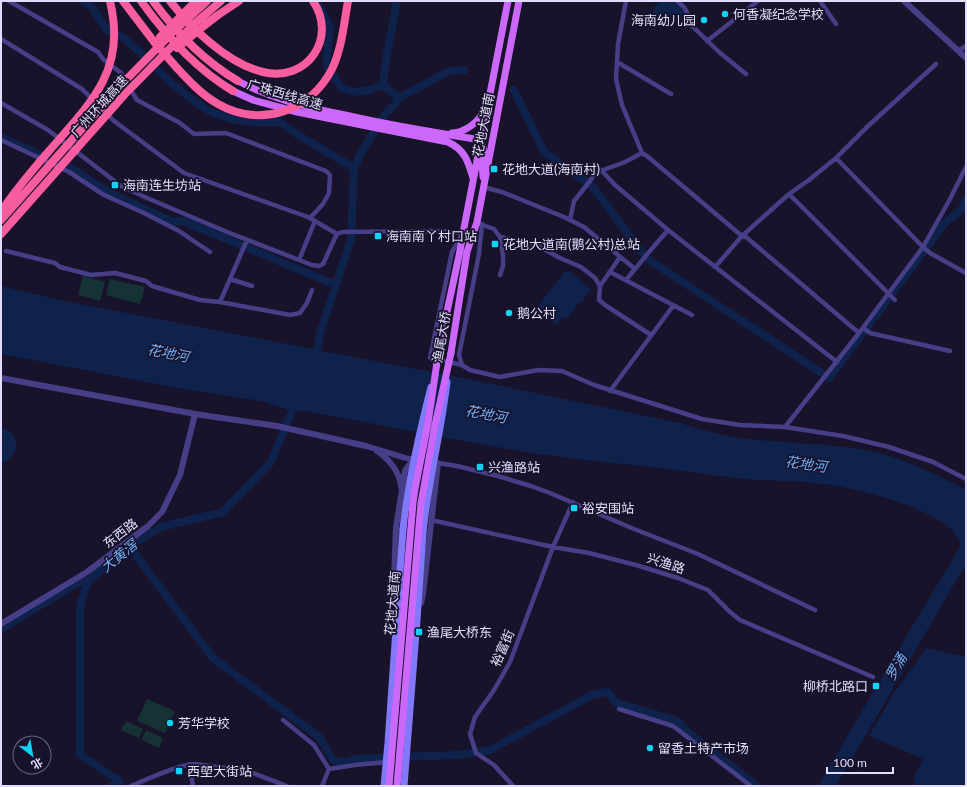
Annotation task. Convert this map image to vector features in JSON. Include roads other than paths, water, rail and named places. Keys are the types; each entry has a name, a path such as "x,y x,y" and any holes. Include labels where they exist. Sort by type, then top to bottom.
{"highway":[{"path":"1,212 13,194 34,168 86,109 100,88 109,68 114,50 115,29 110,1"},
{"path":"123,1 151,38 177,68 204,94 214,102 228,109 245,114 258,115 274,114 297,106 312,94 324,81 331,70 339,48 348,1"},
{"name":"广珠西线高速","path":"141,1 165,32 186,55 233,91"},
{"name":"广珠西线高速","path":"153,1 198,51 219,69 238,81"},
{"path":"170,1 192,26 216,47 239,63 262,72 279,75 297,70 306,64 317,50 322,32 321,18 313,1"},
{"path":"100,108 138,62 196,1"},
{"name":"广州环城高速","path":"1,220 100,108 174,31 207,1"},
{"name":"广州环城高速","path":"1,234 126,94 194,24 221,1"},
{"path":"205,25 235,1"},
{"path":"126,94 152,69 218,14 238,1"}],"main road":[{"name":"花地大道南","path":"464,251 463,233 508,1"},
{"name":"花地大道南","path":"464,251 480,223 484,185 519,1"},
{"name":"广珠西线高速","path":"238,81 288,102 367,123"},
{"name":"广珠西线高速","path":"233,91 253,100 276,107 388,127"},
{"path":"443,133 458,133 463,131 476,122 484,112 489,102"},
{"path":"388,127 443,133 474,139 483,147 484,152 482,166 484,185"},
{"path":"388,127 456,145 462,151 468,162 473,180 481,178 484,185"},
{"path":"397,619 403,529 413,463 464,251"},
{"name":"渔尾大桥","path":"431,424 451,353 464,251"},
{"path":"431,424 440,349"},
{"path":"417,620 427,497 441,426 451,353"},
{"name":"花地大道南","path":"389,786 413,503 431,424"},
{"name":"花地大道南","path":"397,786 422,490 431,424"},
{"name":"花地大道南","path":"384,786 397,619"},
{"name":"花地大道南","path":"404,786 417,620"}],"street":[{"path":"9,1 98,52 103,59 120,73 137,100 180,123 194,134 226,133 326,172 330,175 330,193 323,204 310,218"},
{"path":"626,1 618,44 616,79 622,105 642,153 742,236 746,237 859,333"},
{"path":"677,1 684,7 692,26 719,52 746,74"},
{"path":"707,41 758,1"},
{"path":"820,1 836,24"},
{"path":"904,1 966,58"},
{"path":"1,39 82,89 114,121 184,173 310,218 340,233 440,231 463,233 452,252 430,358 462,366 470,370 500,376 538,370 562,371 594,386 702,419 740,425 785,428 842,436 889,447 933,462 966,479"},
{"path":"958,51 966,46"},
{"path":"617,62 671,94"},
{"path":"715,267 742,236 789,194 836,158 872,122 936,64"},
{"path":"1,103 48,130 121,186 245,244 319,266 323,264 335,238 340,233"},
{"path":"1,140 69,172 104,196 144,213 179,231 210,252"},
{"path":"570,220 574,201 595,173 625,162 642,153"},
{"path":"836,158 922,247 966,273"},
{"path":"785,428 863,328 922,247 950,199 966,167"},
{"path":"601,170 668,230 837,362"},
{"path":"484,185 584,227 635,269"},
{"path":"789,194 895,300"},
{"path":"299,260 315,221"},
{"path":"462,366 459,355 479,254 480,223 494,229 500,237 503,255 503,266 500,275"},
{"path":"626,280 668,230"},
{"path":"500,237 534,244 581,267 594,278 600,286"},
{"path":"220,302 245,244"},
{"path":"6,251 55,263 60,267 91,275 115,273 146,281 152,286 200,300 220,302 290,315 300,313 307,303 312,290"},
{"path":"620,257 600,286 599,300 604,305 651,335"},
{"path":"610,272 692,315"},
{"path":"230,279 252,286"},
{"path":"610,391 673,306"},
{"path":"863,328 870,333 950,351"},
{"path":"1,378 195,414 277,426 366,446 418,461 438,462 513,480 573,502 634,529 698,554 816,610"},
{"name":"东西路","path":"1,624 87,572 148,526 162,512 180,475 195,414"},
{"path":"366,446 380,453 395,469 400,482 401,494"},
{"name":"花地大道南","path":"397,619 394,559 396,527 407,468 412,463 418,461"},
{"name":"花地大道南","path":"417,620 422,594 438,462"},
{"name":"裕富街","path":"513,786 494,765 476,753 470,734 475,717 494,690 510,662 553,547 573,502"},
{"name":"兴渔路","path":"431,520 553,547 589,553 636,565 700,586 711,592 740,620 873,677"},
{"path":"619,709 673,726 751,786"},
{"path":"283,720 314,745 329,769"},
{"path":"329,769 387,762"},
{"path":"189,764 193,786"},
{"path":"131,786 175,768 189,764 250,772 287,786"},
{"path":"322,786 329,769"}],"water":[{"path":"661,1 669,1 679,6 685,11 683,18 653,14 654,7"},
{"path":"566,271 571,272 591,289 582,302 577,304 576,308 565,320 563,317 555,325 537,307"},
{"path":"1,286 60,300 488,383 680,423 729,436 746,439 848,447 878,453 917,466 966,490 966,564 836,786 818,786 960,547 957,536 947,526 932,516 896,501 838,486 745,479 527,452 306,411 292,411 261,401 183,389 1,354"},
{"path":"1,428 8,430 13,434 16,440 16,445 12,456 8,460 1,463"},
{"path":"926,648 966,657 966,786 917,786 913,779 923,759 869,736 893,694"}],"waterway":[{"path":"83,1 92,7 107,30 122,37 141,53 169,81 191,99 211,112 235,120 252,122 280,122 298,135 354,168"},
{"path":"383,85 385,65 397,1"},
{"path":"320,7 330,27 326,65 342,88 356,92 369,90 383,85 399,98"},
{"path":"316,360 320,333 351,239 354,168 362,151 385,114 399,98 449,71 464,70"},
{"path":"514,90 544,152 593,187 646,258 829,378 944,224 963,208 966,200"},
{"path":"1,137 73,169 110,193 173,222 183,221 336,285"},
{"name":"大黄滘","path":"112,786 120,781 80,755 80,605 89,580 133,544 161,527 223,512 271,462 292,411 293,400"},
{"path":"129,546 213,658 319,737 334,761 345,762 355,759 383,758"},
{"path":"1,629 74,585 89,580"},
{"path":"400,757 458,755 490,750 592,695 606,692 609,693 617,703 678,721 685,730 757,786"}],"place":[{"name":"何香凝纪念学校","path":"725,14"},
{"name":"海南幼儿园","path":"704,20"},
{"name":"花地大道(海南村)","path":"494,169"},
{"name":"海南连生坊站","path":"115,185"},
{"name":"海南南丫村口站","path":"378,236"},
{"name":"花地大道南(鹅公村)总站","path":"495,244"},
{"name":"鹅公村","path":"509,313"},
{"name":"兴渔路站","path":"480,467"},
{"name":"裕安围站","path":"574,508"},
{"name":"渔尾大桥东","path":"419,632"},
{"name":"柳桥北路口","path":"876,686"},
{"name":"芳华学校","path":"170,723"},
{"name":"留香土特产市场","path":"650,748"},
{"name":"西塱大街站","path":"179,771"}],"water label":[{"name":"花地河","path":"168,353"},
{"name":"花地河","path":"486,414"},
{"name":"花地河","path":"806,464"},
{"name":"罗涌","path":"896,667"}]}
